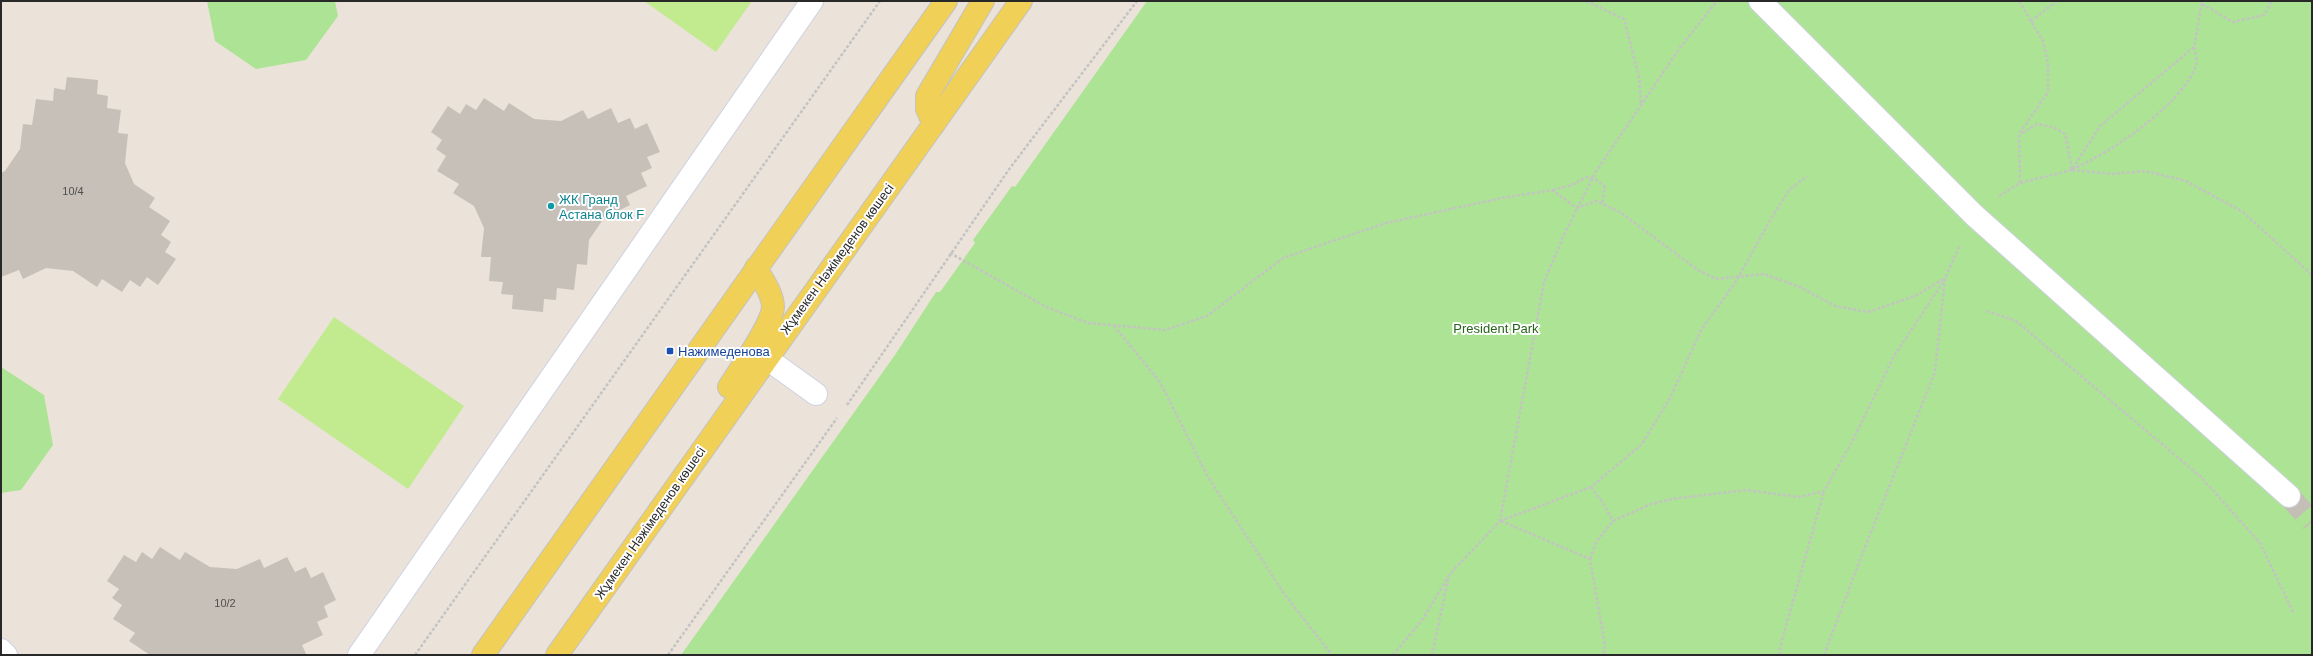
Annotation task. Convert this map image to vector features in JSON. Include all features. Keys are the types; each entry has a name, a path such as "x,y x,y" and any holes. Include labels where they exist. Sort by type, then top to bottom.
{"main road":[{"path":"483,655 946,1"},
{"path":"934,124 927,110 927,96 983,1"},
{"name":"Жұмекен Нәжімеденов көшесі","path":"557,655 766,358 1021,1"},
{"path":"698,455 716,409 768,324 773,307 770,293 756,268"}],"lane":[{"path":"359,655 812,1"},
{"path":"1760,1 1974,215 2289,496"},
{"path":"766,358 816,394"},
{"path":"1,650 6,655"}],"path":[{"path":"415,655 880,1"},
{"path":"1010,168 1138,1"},
{"path":"1586,1 1624,19 1639,77 1641,105"},
{"path":"1500,520 1544,282 1577,208 1593,177 1679,50 1716,1"},
{"path":"2019,1 2043,41 2048,63 2048,92 2019,134 2020,182"},
{"path":"2031,21 2057,1"},
{"path":"1779,655 1824,491 1853,440 1894,356 1945,278 1974,215 2020,182 2072,170 2090,162 2132,136 2184,88 2197,64 2194,47 2202,2 2233,22 2264,15 2272,1"},
{"path":"2072,170 2100,126 2194,47"},
{"path":"2019,134 2037,124 2053,127 2065,134 2072,170"},
{"path":"2072,170 2112,174 2145,171 2186,181 2243,212 2312,275"},
{"path":"950,253 1046,307 1088,324 1165,330 1207,316 1282,258 1386,223 1502,198 1552,190 1571,185 1584,176 1593,177 1605,187 1602,204"},
{"path":"1393,655 1423,619 1449,575 1500,520 1591,487 1642,444 1670,398 1701,330 1739,277 1772,217 1790,189 1807,176"},
{"path":"1552,190 1577,208"},
{"path":"1577,208 1596,201 1620,212 1698,270 1716,279 1764,274 1800,287 1835,306 1868,312 1915,296 1945,278"},
{"path":"1824,655 1935,372 1945,278"},
{"path":"1987,311 2016,321 2202,477 2260,542 2294,614"},
{"path":"1114,326 1160,382 1208,477 1285,595 1332,655"},
{"path":"1591,487 1603,503 1613,521"},
{"path":"1603,655 1605,646 1590,559 1596,542 1613,521 1651,504 1672,499 1746,490 1799,497 1824,491"},
{"path":"1500,520 1590,559"},
{"path":"1432,655 1449,575"}],"green space":[{"path":"207,1 335,1 338,16 306,60 256,69 215,41"},
{"path":"644,1 752,1 716,52"},
{"name":"President Park","path":"1147,1 2312,1 2312,655 681,655 895,355 936,292 940,292 975,243 973,240 1012,186 1015,187"},
{"path":"334,317 464,406 408,489 278,399"},
{"path":"1,367 44,395 53,445 21,490 1,493"}],"building":[{"path":"67,77 98,80 97,94 108,96 107,108 121,110 118,133 128,134 125,163 134,184 155,198 149,207 170,221 161,235 171,242 165,252 176,259 158,285 147,277 140,287 130,280 122,292 102,279 97,287 73,271 46,268 23,279 19,270 1,277 1,173 5,171 20,149 23,124 32,125 36,99 53,101 54,88 65,90"},
{"name":"ЖК Гранд Астана блок F","path":"484,98 504,111 509,103 534,119 561,121 583,110 588,119 611,108 618,123 630,118 635,129 647,123 660,152 647,157 652,168 641,173 647,186 626,196 630,205 604,218 589,240 587,265 577,264 574,290 557,288 556,300 544,299 543,312 512,309 513,295 501,294 503,282 489,281 491,257 481,257 484,228 474,206 453,193 459,184 437,171 446,156 436,149 442,140 431,132 448,106 460,114 466,104 476,110"},
{"path":"160,547 180,560 185,552 210,567 237,569 260,559 264,568 287,557 295,572 306,567 311,578 323,572 336,600 324,606 328,617 317,622 323,635 302,645 306,654 303,655 150,655 129,641 135,633 113,619 122,605 112,598 119,589 107,581 124,555 136,562 142,552 152,559"}],"tunnel":[{"path":"2289,496 2312,522"}],"place":[{"name":"ЖК Гранд Астана блок F","path":"551,206"},
{"name":"Нажимеденова","path":"670,351"}]}
